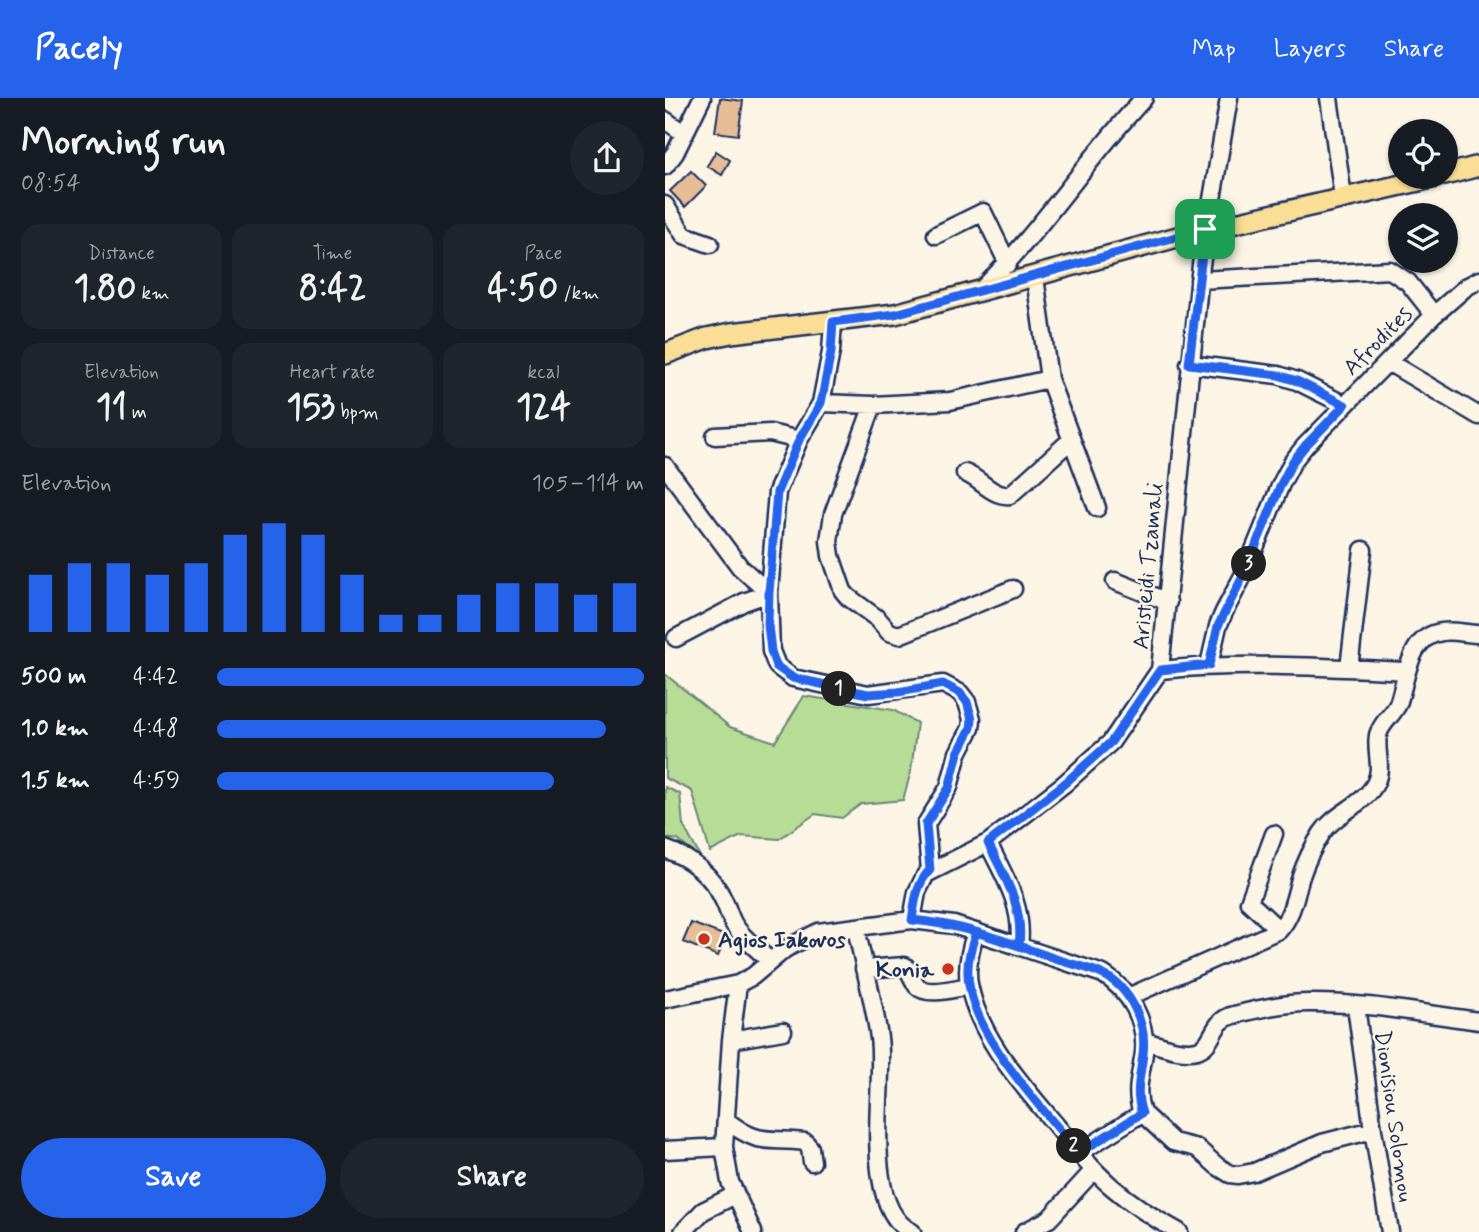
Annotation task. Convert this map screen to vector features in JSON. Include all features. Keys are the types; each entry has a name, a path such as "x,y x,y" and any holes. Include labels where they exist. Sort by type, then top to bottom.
{"main road":[{"path":"1458,171 1479,166"},
{"path":"665,354 708,338 731,333 895,314 1205,229 1388,187"}],"street":[{"path":"665,166 675,153 702,98"},
{"path":"980,292 1008,264 1115,130 1144,98"},
{"name":"Aristeidi Tzamali","path":"930,870 988,843 1064,784 1111,742 1160,670 1189,364 1205,229 1229,98"},
{"path":"1329,98 1343,197"},
{"path":"665,120 685,134"},
{"path":"665,205 684,234 710,244"},
{"path":"936,235 983,212 1008,264"},
{"path":"1199,280 1390,270 1408,282 1434,315"},
{"path":"1035,277 1049,379 1097,508"},
{"name":"Afrodites","path":"1209,665 1218,626 1293,461 1434,315 1466,287 1479,280"},
{"path":"833,322 831,352 821,403 799,440 777,492 769,593 768,625 771,651 776,666 793,678 868,694 943,684 960,693 967,702 972,719 971,728 958,753 949,788 926,824 930,870 921,881 917,892 912,920"},
{"path":"1388,362 1479,416"},
{"path":"1189,364 1278,375 1297,381 1345,405"},
{"path":"821,403 873,405 950,401 1049,379"},
{"path":"873,405 831,527 831,556 843,591 889,632 899,635 1013,589"},
{"path":"715,436 770,433 799,440"},
{"path":"965,473 995,493 1010,495 1071,440"},
{"path":"666,468 740,567 769,593"},
{"path":"1349,668 1363,550"},
{"path":"1115,582 1168,602"},
{"path":"676,638 744,602 769,593"},
{"path":"1128,997 1279,930 1290,914 1309,856 1324,830 1375,783 1381,765 1377,738 1380,729 1397,706 1406,671 1418,645 1439,632 1479,634"},
{"path":"1160,670 1209,665 1406,671"},
{"path":"1274,834 1249,902 1279,930"},
{"path":"988,843 1019,909 1019,946"},
{"path":"665,849 694,863 713,882 736,929 760,949 769,961"},
{"path":"665,999 738,984 753,976 785,948 809,935 835,928 912,920 954,925 1103,974 1112,980 1128,997 1139,1018 1144,1041 1137,1100 1142,1113 1167,1138 1197,1148 1230,1174 1254,1171 1322,1143 1373,1129"},
{"path":"856,927 881,1050 877,1136 881,1174 888,1203 909,1231"},
{"path":"976,932 969,954 969,986 987,1033 1038,1103 1094,1170 1131,1203 1179,1232"},
{"path":"864,969 905,966 911,972 915,984 926,991 969,986"},
{"path":"738,984 731,1040 724,1147 727,1172 753,1232"},
{"path":"1144,1041 1195,1050 1205,1045 1218,1022 1226,1016 1276,1005 1308,1003 1479,1021"},
{"name":"Dionisiou Solomou","path":"1356,1006 1390,1232"},
{"path":"731,1040 783,1031"},
{"path":"1079,1153 1142,1113"},
{"path":"727,1121 751,1137 763,1141 804,1142 810,1148 812,1162"},
{"path":"665,1150 724,1147"},
{"path":"1024,1232 1049,1219 1094,1170"},
{"path":"683,1232 703,1211 735,1195"}],"green space":[{"path":"665,674 730,727 775,742 804,696 893,710 917,723 911,771 903,800 861,804 842,818 815,814 779,839 741,836 710,852 692,791 665,778"},
{"path":"665,787 680,794 683,825 702,860 678,840 665,838"}],"building":[{"path":"720,98 743,101 738,135 715,132"},
{"path":"716,151 730,160 722,175 707,166"},
{"path":"691,171 706,186 685,207 670,191"},
{"name":"Agios Iakovos","path":"691,923 726,936 718,956 683,942"}],"place":[{"name":"Agios Iakovos","path":"704,939"},
{"name":"Konia","path":"948,969"}],"route":[{"path":"1205,229 895,314 833,322 831,352 821,403 799,440 777,492 768,625 776,666 793,678 868,694 943,684 960,693 971,710 971,728 955,761 949,788 926,824 930,870 921,881 917,892 912,920 954,925 976,932 1019,946 1103,974 1121,988 1135,1007 1144,1041 1137,1090 1137,1100 1142,1113 1079,1153 997,1049 977,1011 969,986 969,954 976,932 979,933 1019,946 1021,933 1019,909 988,843 1064,784 1111,742 1160,670 1209,665 1218,626 1245,572 1293,461 1345,405 1297,381 1278,375 1189,364 1205,229"}]}
